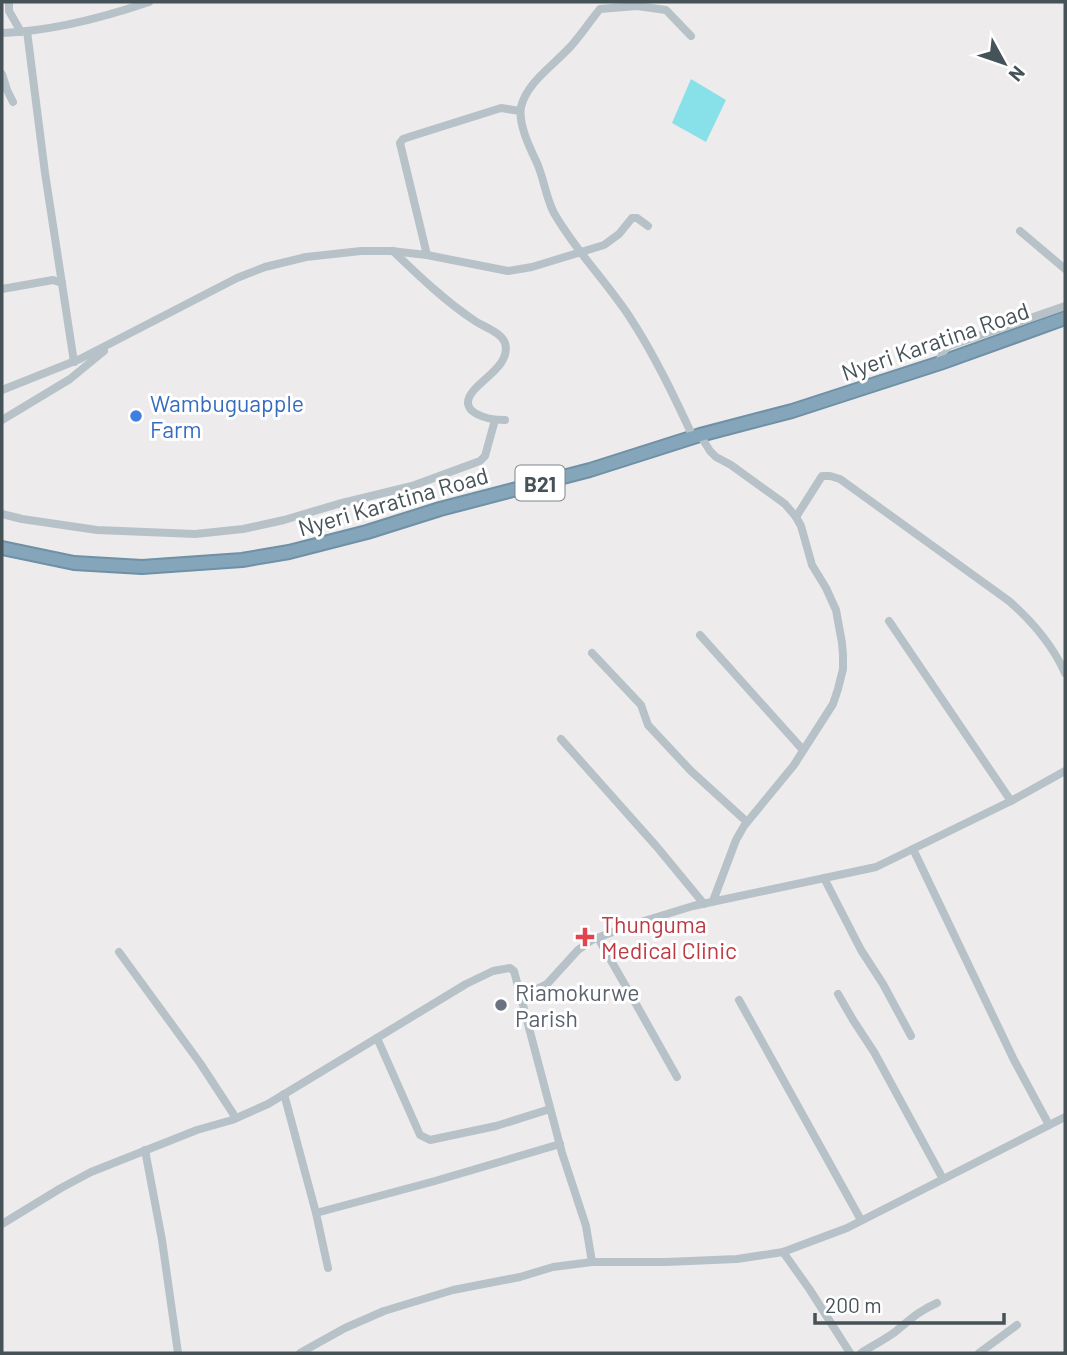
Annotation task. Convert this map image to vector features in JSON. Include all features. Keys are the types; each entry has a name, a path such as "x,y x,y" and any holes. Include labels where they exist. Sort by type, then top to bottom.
{"highway":[{"name":"Nyeri Karatina Road","path":"2,548 74,563 142,567 242,560 289,552 590,470 697,436 792,411 940,363 1065,318"}],"street":[{"path":"9,2 9,11 24,32 74,362"},
{"path":"2,33 24,32 108,16 149,2"},
{"path":"691,36 666,10 636,6 600,9 571,46 526,94 520,111 524,132 553,211 580,253 628,315 697,436 716,457 732,465 785,505 796,517 812,565 836,610 843,669 833,704 803,750 736,840 713,901"},
{"path":"2,74 13,102"},
{"path":"427,255 400,143 412,135 500,108 520,111"},
{"path":"2,390 74,362 237,278 265,267 310,256 393,251 508,271 532,267 604,245 632,218 637,218 648,226"},
{"path":"1020,231 1065,269"},
{"path":"393,251 445,299 474,321 499,335 505,342 502,361 472,391 469,400 473,412 495,420 505,420"},
{"path":"2,289 53,280 62,283"},
{"path":"940,363 940,357 949,346 1065,306"},
{"path":"2,420 70,379 117,341"},
{"path":"2,514 97,530 195,534 243,528 284,520 412,486 480,461 485,456 495,420"},
{"path":"796,517 822,476 840,479 1018,609 1043,635 1059,658 1065,673"},
{"path":"888,621 1011,802"},
{"path":"700,635 803,750"},
{"path":"592,653 634,697 643,710 648,725 691,771 747,822"},
{"path":"561,739 704,904"},
{"path":"520,997 547,984 578,950 597,938 713,901 876,867 1011,802 1065,771"},
{"path":"913,849 1014,1060 1049,1125"},
{"path":"824,878 860,950 883,984 911,1036"},
{"path":"597,938 677,1077"},
{"path":"119,952 200,1063 236,1118"},
{"path":"2,1224 81,1177 268,1104 466,984 493,971 510,968 514,971 560,1144 586,1226 592,1262"},
{"path":"838,994 874,1052 943,1179"},
{"path":"739,1000 861,1220"},
{"path":"377,1038 421,1135 430,1140 496,1126 551,1109"},
{"path":"284,1094 328,1268"},
{"path":"300,1353 345,1328 384,1311 453,1290 520,1277 553,1267 592,1262 737,1259 783,1252 861,1220 1065,1117"},
{"path":"316,1213 560,1144"},
{"path":"145,1150 162,1240 177,1353"},
{"path":"783,1252 850,1353"},
{"path":"861,1353 923,1309 937,1303"},
{"path":"979,1353 1017,1325"}],"water":[{"path":"691,79 726,100 706,142 672,123"}],"place":[{"name":"Wambuguapple Farm","path":"136,416"},
{"name":"Thunguma Medical Clinic","path":"585,937"},
{"name":"Riamokurwe Parish","path":"501,1005"}]}
